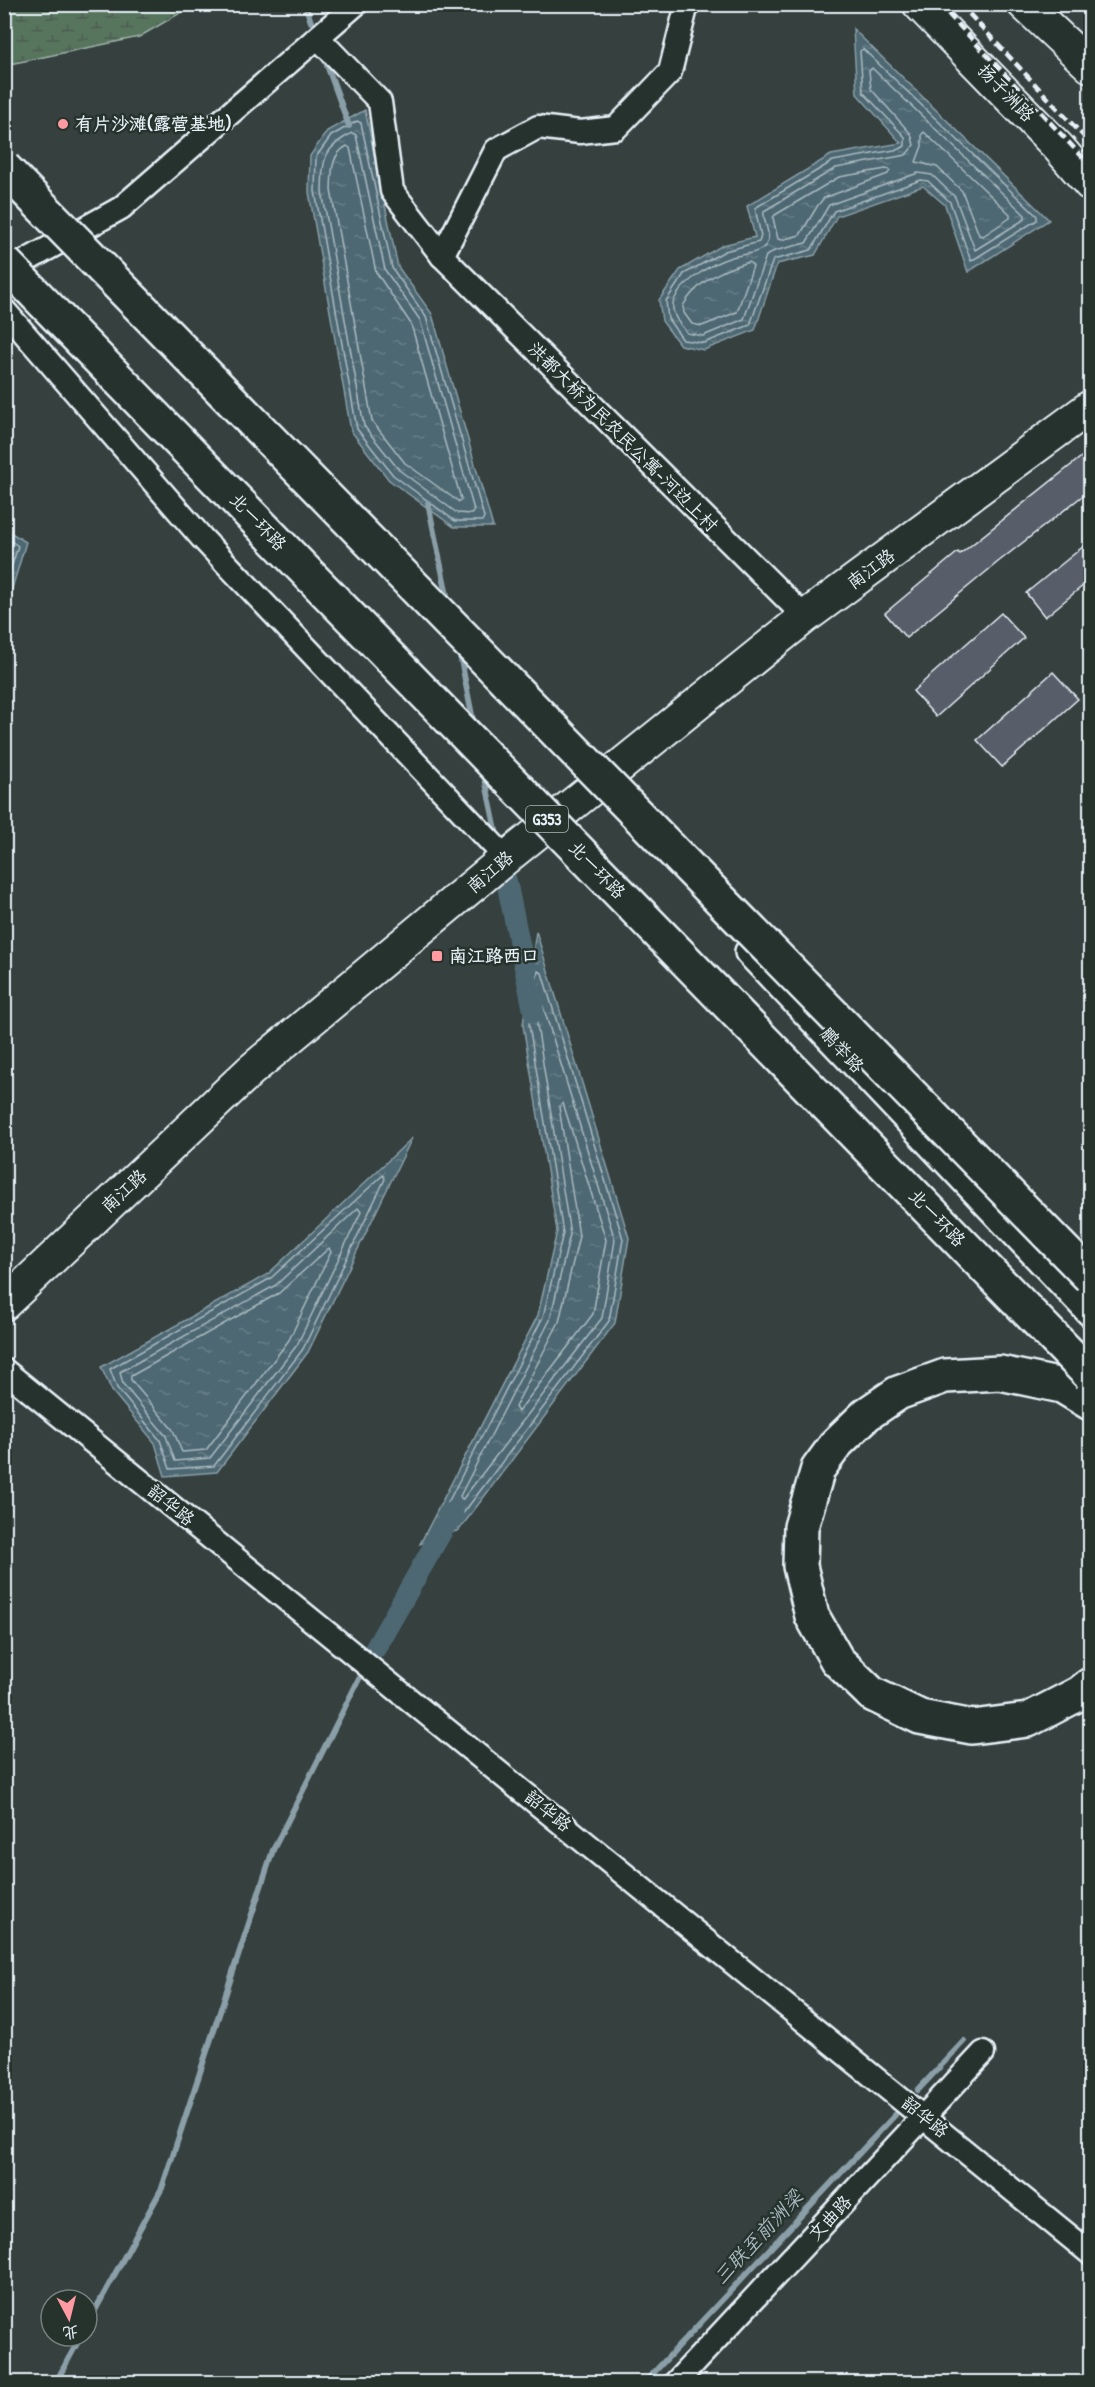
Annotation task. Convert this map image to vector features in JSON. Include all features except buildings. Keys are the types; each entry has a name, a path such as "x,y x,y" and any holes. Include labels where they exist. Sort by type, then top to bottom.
{"highway":[{"path":"4,168 1090,1277"},
{"name":"北一环路","path":"4,262 1090,1375"},
{"path":"1090,1403 1062,1386 1000,1372 945,1376 898,1393 867,1414 837,1443 818,1469 801,1527 800,1566 813,1616 837,1660 872,1694 920,1717 972,1727 1028,1720 1080,1693 1090,1685"}],"main road":[{"name":"扬子洲路","path":"919,4 1058,147 1090,184"},
{"path":"1024,4 1090,66"},
{"name":"南江路","path":"4,1304 250,1071 506,858 805,617 1090,407"}],"street":[{"path":"4,273 120,208 356,4"},
{"path":"442,256 496,150 538,127 579,132 616,128 670,72 687,4"},
{"name":"洪都大桥为民农民公寓-河边上村","path":"325,45 380,102 392,191 442,256 805,617"},
{"path":"4,310 201,538 506,858"},
{"name":"鹏举路","path":"594,788 1090,1312"},
{"name":"韶华路","path":"4,1370 1090,2253"},
{"name":"文曲路","path":"676,2382 983,2053"}],"green space":[{"path":"4,5 194,5 139,37 5,65"}],"water":[{"path":"853,29 1049,220 968,272 945,205 923,186 837,216 815,255 777,264 755,330 704,350 680,345 662,321 659,300 680,270 723,245 755,237 747,206 831,155 901,143 857,94"},
{"path":"365,110 398,267 432,314 493,527 454,527 389,480 351,431 309,192 310,156 327,131"},
{"path":"5,529 26,542 11,592 5,604"},
{"path":"536,931 629,1238 615,1323 459,1530 420,1544 538,1315 557,1231 523,1025"},
{"path":"412,1138 308,1352 217,1472 165,1476 155,1443 112,1391 101,1367 268,1274"}],"waterway":[{"path":"305,4 311,22"},
{"path":"324,57 349,126"},
{"path":"428,503 449,605"},
{"path":"459,650 474,725"},
{"path":"484,774 498,840"},
{"path":"506,879 534,1013"},
{"path":"375,1649 453,1512"},
{"path":"99,2303 162,2188 273,1850 359,1679"},
{"name":"三联至前洲梁","path":"918,2090 964,2041"},
{"name":"三联至前洲梁","path":"645,2382 895,2115"},
{"path":"56,2382 74,2348"}],"railway":[{"path":"939,4 1090,165"},
{"path":"960,4 1090,143"}],"place":[{"name":"有片沙滩(露营基地)","path":"63,124"},
{"name":"南江路西口","path":"437,956"}]}
